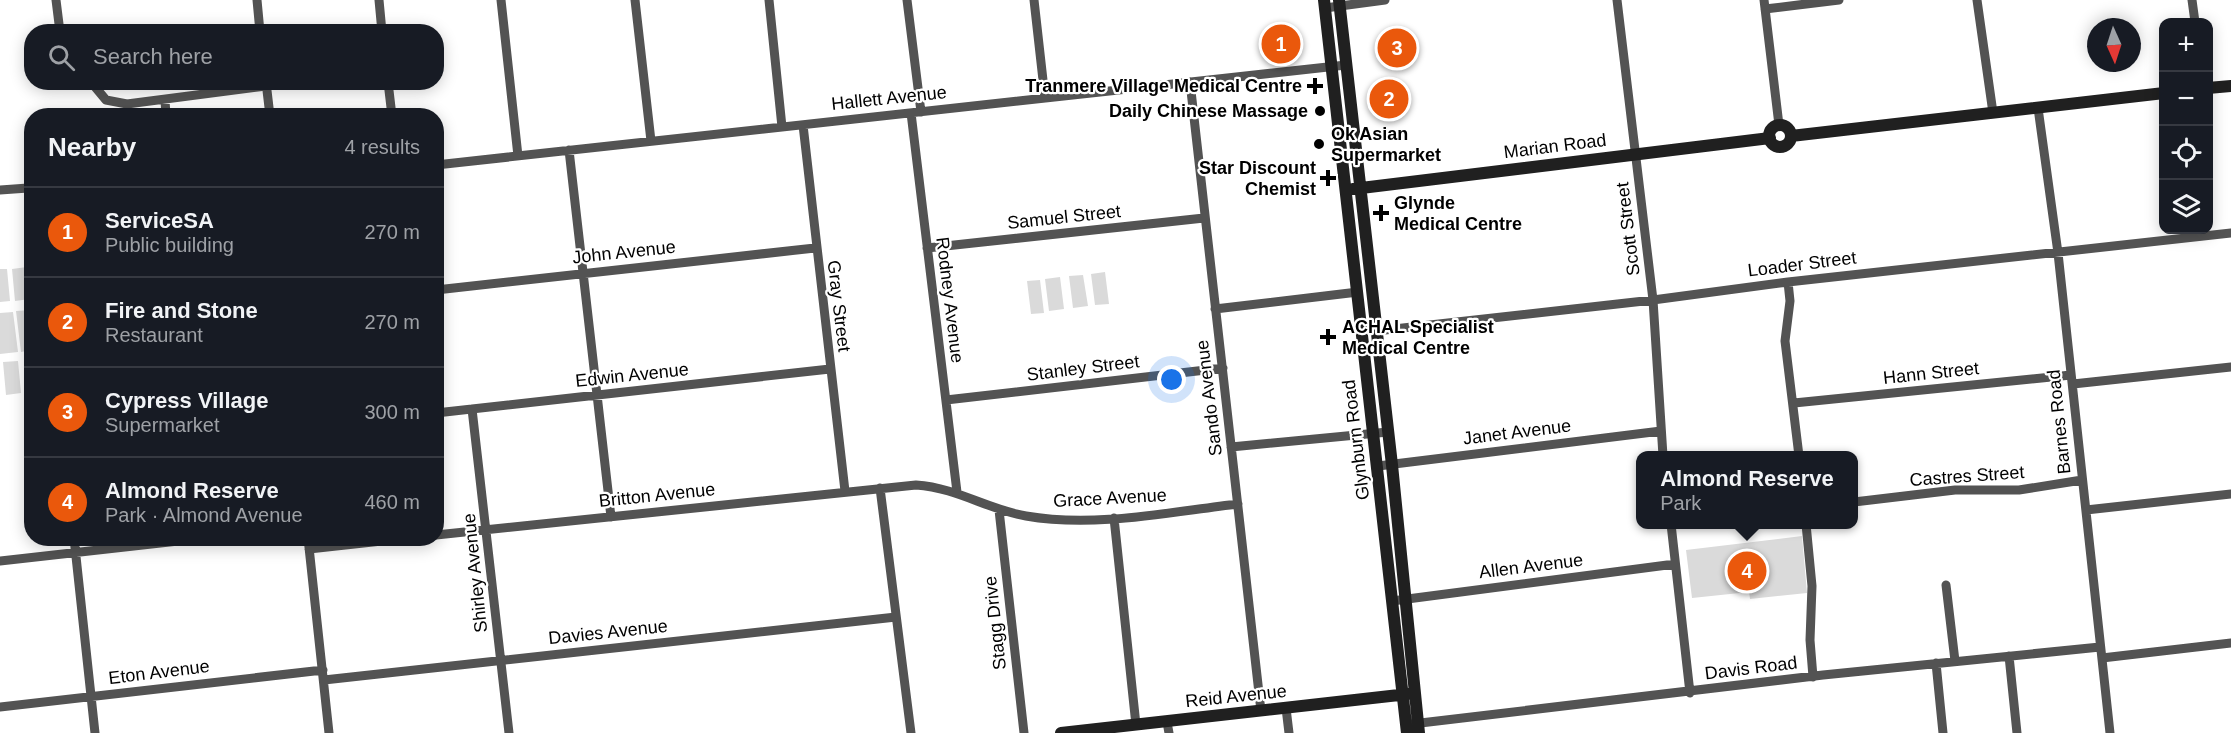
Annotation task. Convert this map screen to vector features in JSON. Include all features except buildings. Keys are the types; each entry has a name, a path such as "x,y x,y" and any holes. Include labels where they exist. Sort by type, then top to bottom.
{"main road":[{"name":"Glynburn Road","path":"1339,3 1406,598 1409,694"},
{"name":"Glynburn Road","path":"1324,4 1359,292 1392,601 1413,728"},
{"path":"2213,88 2231,86"},
{"path":"1791,135 2159,93"},
{"path":"1779,125 1788,128 1791,135 1789,143 1779,147 1770,138 1772,129 1779,125"},
{"name":"Marian Road","path":"1346,189 1770,138"},
{"name":"Reid Avenue","path":"1061,733 1136,725 1168,727 1261,711 1409,694"}],"street":[{"path":"56,0 59,24"},
{"path":"257,0 259,24"},
{"path":"379,0 381,24"},
{"path":"501,0 518,156"},
{"path":"635,0 651,141"},
{"path":"769,0 782,127"},
{"name":"Rodney Avenue","path":"908,0 927,248 957,492"},
{"path":"1034,0 1045,98"},
{"path":"1324,4 1384,0"},
{"name":"Scott Street","path":"1617,0 1653,300 1663,451"},
{"path":"1779,125 1765,4 1839,0"},
{"path":"1977,0 1993,113"},
{"path":"2192,0 2194,18"},
{"name":"Hallett Avenue","path":"444,164 1346,65"},
{"name":"Sando Avenue","path":"1190,82 1261,711"},
{"path":"97,90 101,96 115,103 165,100 228,90"},
{"path":"267,90 269,108"},
{"path":"389,90 391,108"},
{"path":"165,100 166,108"},
{"name":"Barnes Road","path":"2038,108 2058,253 2110,733"},
{"name":"Gray Street","path":"803,124 815,248 845,491"},
{"path":"569,150 611,517"},
{"path":"0,190 24,188"},
{"name":"Samuel Street","path":"927,248 1204,218"},
{"name":"Loader Street","path":"1376,331 2231,233"},
{"name":"John Avenue","path":"444,289 815,248"},
{"path":"1788,282 1790,301 1785,341 1799,451"},
{"path":"1215,309 1359,292"},
{"name":"Hann Street","path":"1794,403 2231,367"},
{"name":"Edwin Avenue","path":"444,412 830,369"},
{"name":"Stanley Street","path":"946,400 1223,369"},
{"name":"Shirley Avenue","path":"472,409 508,733"},
{"name":"Janet Avenue","path":"1378,466 1661,431"},
{"path":"1231,447 1388,432"},
{"name":"Castres Street","path":"1858,502 1954,490 2019,490 2082,480"},
{"name":"Grace Avenue","path":"880,488 916,485 957,492 999,510 1052,519 1114,518 1238,504"},
{"path":"880,488 911,733"},
{"name":"Britton Avenue","path":"444,535 880,488"},
{"path":"2086,510 2231,494"},
{"name":"Stagg Drive","path":"999,510 1024,733"},
{"path":"1114,518 1136,725"},
{"path":"1671,529 1690,693"},
{"path":"1806,529 1812,586 1810,640 1813,677"},
{"path":"75,546 95,733"},
{"path":"0,561 136,546"},
{"path":"309,546 329,733"},
{"path":"309,549 336,546"},
{"name":"Allen Avenue","path":"1392,601 1675,564"},
{"path":"1946,585 1955,661"},
{"name":"Davies Avenue","path":"324,680 896,617"},
{"path":"2102,658 2231,643"},
{"name":"Davis Road","path":"1413,728 1813,677 2100,647"},
{"path":"2009,656 2017,733"},
{"path":"1936,663 1943,733"},
{"name":"Eton Avenue","path":"0,707 322,670"},
{"path":"1286,708 1289,733"}],"shaded area":[{"path":"24,267 24,300 15,301 12,269"},
{"path":"0,269 7,269 10,301 0,302"},
{"path":"1105,272 1109,304 1095,305 1091,274"},
{"path":"1083,275 1088,306 1073,308 1069,276"},
{"path":"1060,277 1064,309 1049,311 1045,279"},
{"path":"1040,280 1044,313 1031,314 1027,281"},
{"path":"24,310 24,351 21,352 16,311"},
{"path":"13,312 18,352 0,354 0,313"},
{"path":"18,361 21,393 6,395 3,362"},
{"path":"1802,536 1807,593 1750,599 1749,592 1692,598 1686,550"}],"place":[{"name":"ServiceSA","path":"1281,44"},
{"name":"Cypress Village","path":"1397,48"},
{"name":"Tranmere Village Medical Centre","path":"1315,86"},
{"name":"Fire and Stone","path":"1389,99"},
{"name":"Daily Chinese Massage","path":"1320,111"},
{"name":"Ok Asian Supermarket","path":"1319,144"},
{"name":"Star Discount Chemist","path":"1328,178"},
{"name":"Glynde Medical Centre","path":"1381,213"},
{"name":"ACHAL Specialist Medical Centre","path":"1328,337"},
{"name":"Almond Reserve","path":"1747,571"}]}
